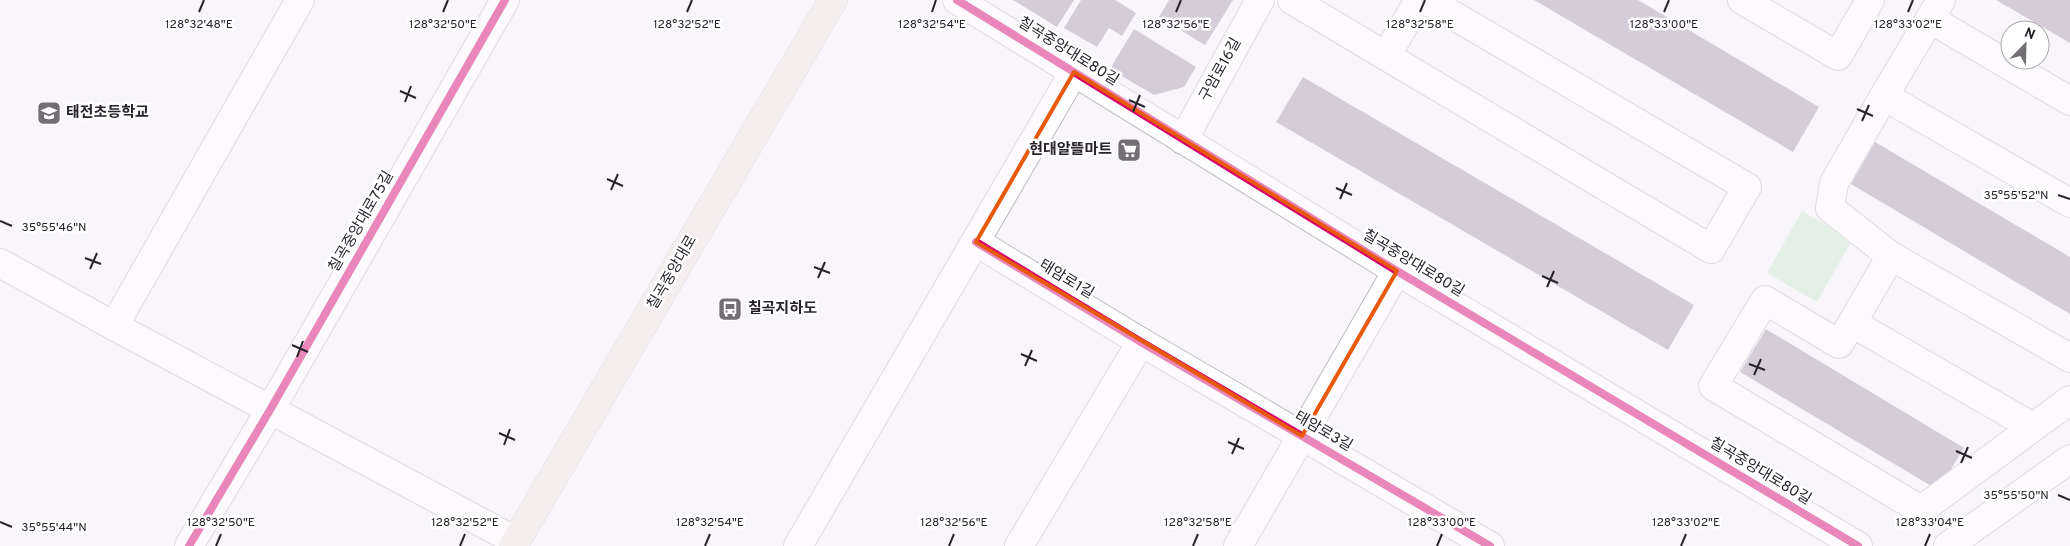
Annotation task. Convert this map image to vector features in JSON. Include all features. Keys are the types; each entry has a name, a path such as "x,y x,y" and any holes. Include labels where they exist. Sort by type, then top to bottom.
{"main road":[{"name":"칠곡중앙대로","path":"514,544 833,0"}],"street":[{"path":"114,326 300,0"},
{"name":"칠곡중앙대로75길","path":"189,546 270,410 506,0"},
{"name":"칠곡중앙대로80길","path":"957,0 1397,271 1858,546"},
{"name":"구암로16길","path":"1183,140 1260,0"},
{"path":"1292,0 1711,249 1747,187 1427,0"},
{"path":"1386,56 1419,0"},
{"path":"1742,0 1838,56 1870,0"},
{"path":"2070,101 1936,9 1834,183 1830,208 1891,256 2070,358"},
{"path":"798,546 1074,72"},
{"path":"1884,96 2070,203"},
{"name":"태암로1길","path":"976,242 1141,342"},
{"path":"1891,256 1839,344 1765,300 1713,386 1921,510 2070,400"},
{"path":"0,262 514,544"},
{"name":"태암로3길","path":"1238,546 1397,271"},
{"path":"1852,323 2033,428"},
{"path":"1019,546 1141,342"},
{"name":"태암로3길","path":"1141,342 1302,436 1461,539 1490,546"},
{"path":"1948,546 2070,458"}],"highlighted area":[{"path":"1074,72 1397,271 1302,436 976,242"}],"green space":[{"path":"1802,211 1852,240 1817,302 1767,273"}],"building":[{"path":"1013,0 1074,0 1057,27"},
{"path":"1081,0 1115,0 1136,13 1122,36 1109,28 1097,47 1064,28"},
{"path":"1169,0 1233,0 1205,45 1159,17"},
{"path":"1534,0 1638,0 1819,107 1793,152"},
{"path":"1996,0 2070,0 2070,43 2050,31 2050,20 2030,20"},
{"path":"1134,29 1196,67 1184,87 1154,95 1110,69"},
{"path":"1303,77 1694,305 1668,350 1276,122"},
{"path":"1875,142 2070,257 2070,314 1851,184"},
{"path":"1766,329 1964,448 1938,490 1740,372"}],"cycle path":[{"path":"189,546 270,410 505,0"},
{"path":"957,0 1397,271 1858,546"},
{"path":"976,242 1141,342 1490,546"}],"place":[{"name":"태전초등학교","path":"49,113"},
{"name":"현대알뜰마트","path":"1129,150"},
{"name":"칠곡지하도","path":"730,309"}]}
